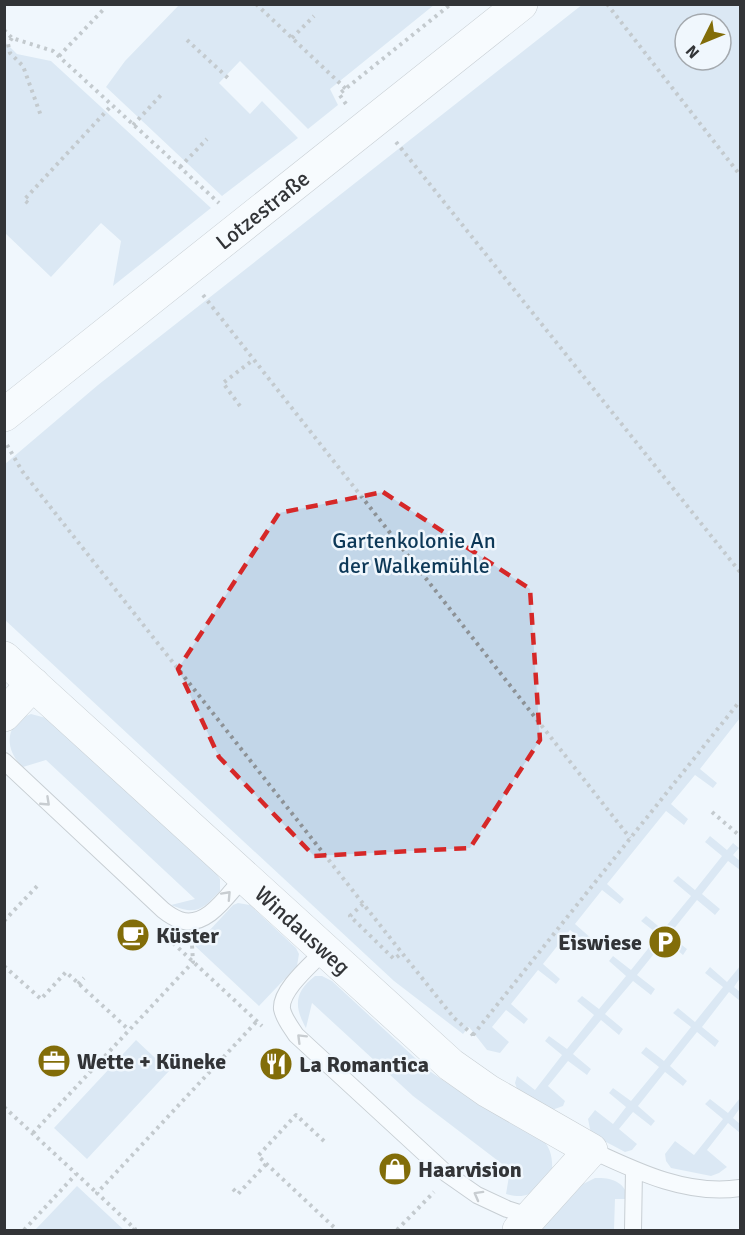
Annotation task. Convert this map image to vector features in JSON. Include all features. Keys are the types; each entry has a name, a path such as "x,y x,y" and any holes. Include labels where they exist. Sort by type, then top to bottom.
{"street":[{"name":"Lotzestraße","path":"4,415 521,4"},
{"name":"Windausweg","path":"4,658 451,1065 488,1091 591,1150"},
{"path":"4,715 33,684"},
{"path":"525,1224 591,1150"}],"lane":[{"path":"4,761 163,910 178,920 199,921 207,916 244,877"},
{"path":"324,951 287,991 282,1008 286,1020 296,1035 447,1174 477,1195 507,1209 525,1224"},
{"name":"Windausweg","path":"591,1150 634,1170 681,1186 724,1191 741,1188"},
{"path":"633,1230 634,1170"}],"path":[{"path":"256,4 346,89"},
{"path":"451,4 339,94 371,123 741,572"},
{"path":"607,4 741,175"},
{"path":"59,56 103,9"},
{"path":"292,38 314,16"},
{"path":"4,30 12,38 53,51 242,225"},
{"path":"12,38 8,44 10,53 23,66 41,116"},
{"path":"187,40 228,78"},
{"path":"134,125 161,95"},
{"path":"28,203 24,200 75,149 112,105"},
{"path":"180,167 207,139"},
{"path":"184,271 630,838"},
{"path":"240,406 223,383 253,360"},
{"path":"4,442 22,471 363,904 454,1018 473,1035 741,701"},
{"path":"711,812 741,836"},
{"path":"4,921 39,883"},
{"path":"363,904 350,916 394,959 402,953"},
{"path":"33,1133 193,962 190,922"},
{"path":"167,938 265,1029"},
{"path":"4,966 41,999 66,972 129,1030"},
{"path":"78,984 84,978"},
{"path":"97,1193 256,1021 282,1008"},
{"path":"4,1107 135,1230"},
{"path":"324,1142 296,1115 258,1156 337,1230"},
{"path":"233,1189 238,1194 267,1163"},
{"path":"24,1230 76,1174"},
{"path":"397,1230 437,1189"}],"highlighted area":[{"path":"383,492 530,589 540,740 470,848 314,856 219,757 178,669 279,513"}],"green space":[{"name":"Gartenkolonie An der Walkemühle","path":"583,4 740,5 740,718 700,769 717,783 713,788 695,775 671,804 688,819 684,825 666,811 607,884 624,899 620,904 602,890 575,924 592,939 588,944 570,930 543,964 560,979 556,984 538,970 511,1004 528,1019 524,1024 506,1010 492,1027 509,1042 500,1053 487,1050 469,1027 463,1034 394,981 5,620 5,464 98,385"},
{"path":"179,5 434,5 330,89 338,105 308,129 240,61 219,83 250,114 262,101 298,138 222,196 106,87 125,61"},
{"path":"5,42 17,54 51,61 211,208 113,286 121,241 101,223 51,277 5,233"},
{"path":"31,714 50,719 216,873 220,879 220,891 199,909 187,910 171,905 195,899 46,760 23,767 12,753 10,738 16,724"},
{"path":"710,836 727,850 733,843 739,848 733,855 740,861 740,870 728,861 702,894 720,909 715,915 697,900 669,935 687,949 683,955 665,940 637,975 655,989 651,995 633,981 605,1014 623,1029 619,1035 601,1020 573,1054 591,1069 587,1075 568,1061 548,1086 565,1101 563,1106 552,1110 517,1089 515,1083 517,1076 535,1090 562,1055 545,1041 549,1036 567,1049 594,1015 577,1001 582,996 599,1009 626,976 609,961 613,956 631,970 659,935 641,921 646,916 663,930 691,896 673,881 678,876 695,890 722,856 705,842"},
{"path":"238,903 250,905 296,948 299,954 297,966 259,1006 195,946 233,905"},
{"path":"740,966 740,978 734,987 740,992 740,1001 729,992 702,1027 719,1041 715,1047 697,1032 670,1066 687,1081 683,1086 665,1072 638,1106 655,1121 651,1126 633,1112 619,1129 637,1144 632,1150 625,1152 591,1134 588,1119 595,1110 613,1124 626,1107 609,1093 613,1088 631,1101 659,1067 641,1053 646,1047 664,1061 691,1027 673,1013 678,1008 695,1022 723,987 705,973 710,967 727,982"},
{"path":"315,976 322,976 332,981 428,1070 478,1104 540,1137 550,1153 552,1173 528,1195 506,1194 510,1170 413,1096 312,1003 306,1028 299,1013 298,1000 303,988"},
{"path":"136,1040 169,1071 87,1159 54,1128"},
{"path":"740,1098 740,1108 733,1118 740,1124 740,1133 728,1123 707,1150 727,1167 711,1176 671,1168 666,1161 665,1154 675,1141 694,1155 723,1119 705,1104 710,1099 728,1113"},
{"path":"595,1178 607,1178 617,1182 627,1193 628,1199 615,1199 614,1230 540,1230 583,1184"},
{"path":"77,1186 124,1230 35,1230"}],"place":[{"name":"Küster","path":"133,935"},
{"name":"Eiswiese","path":"665,942"},
{"name":"Wette + Küneke","path":"54,1061"},
{"name":"La Romantica","path":"276,1064"},
{"name":"Haarvision","path":"395,1169"}]}
